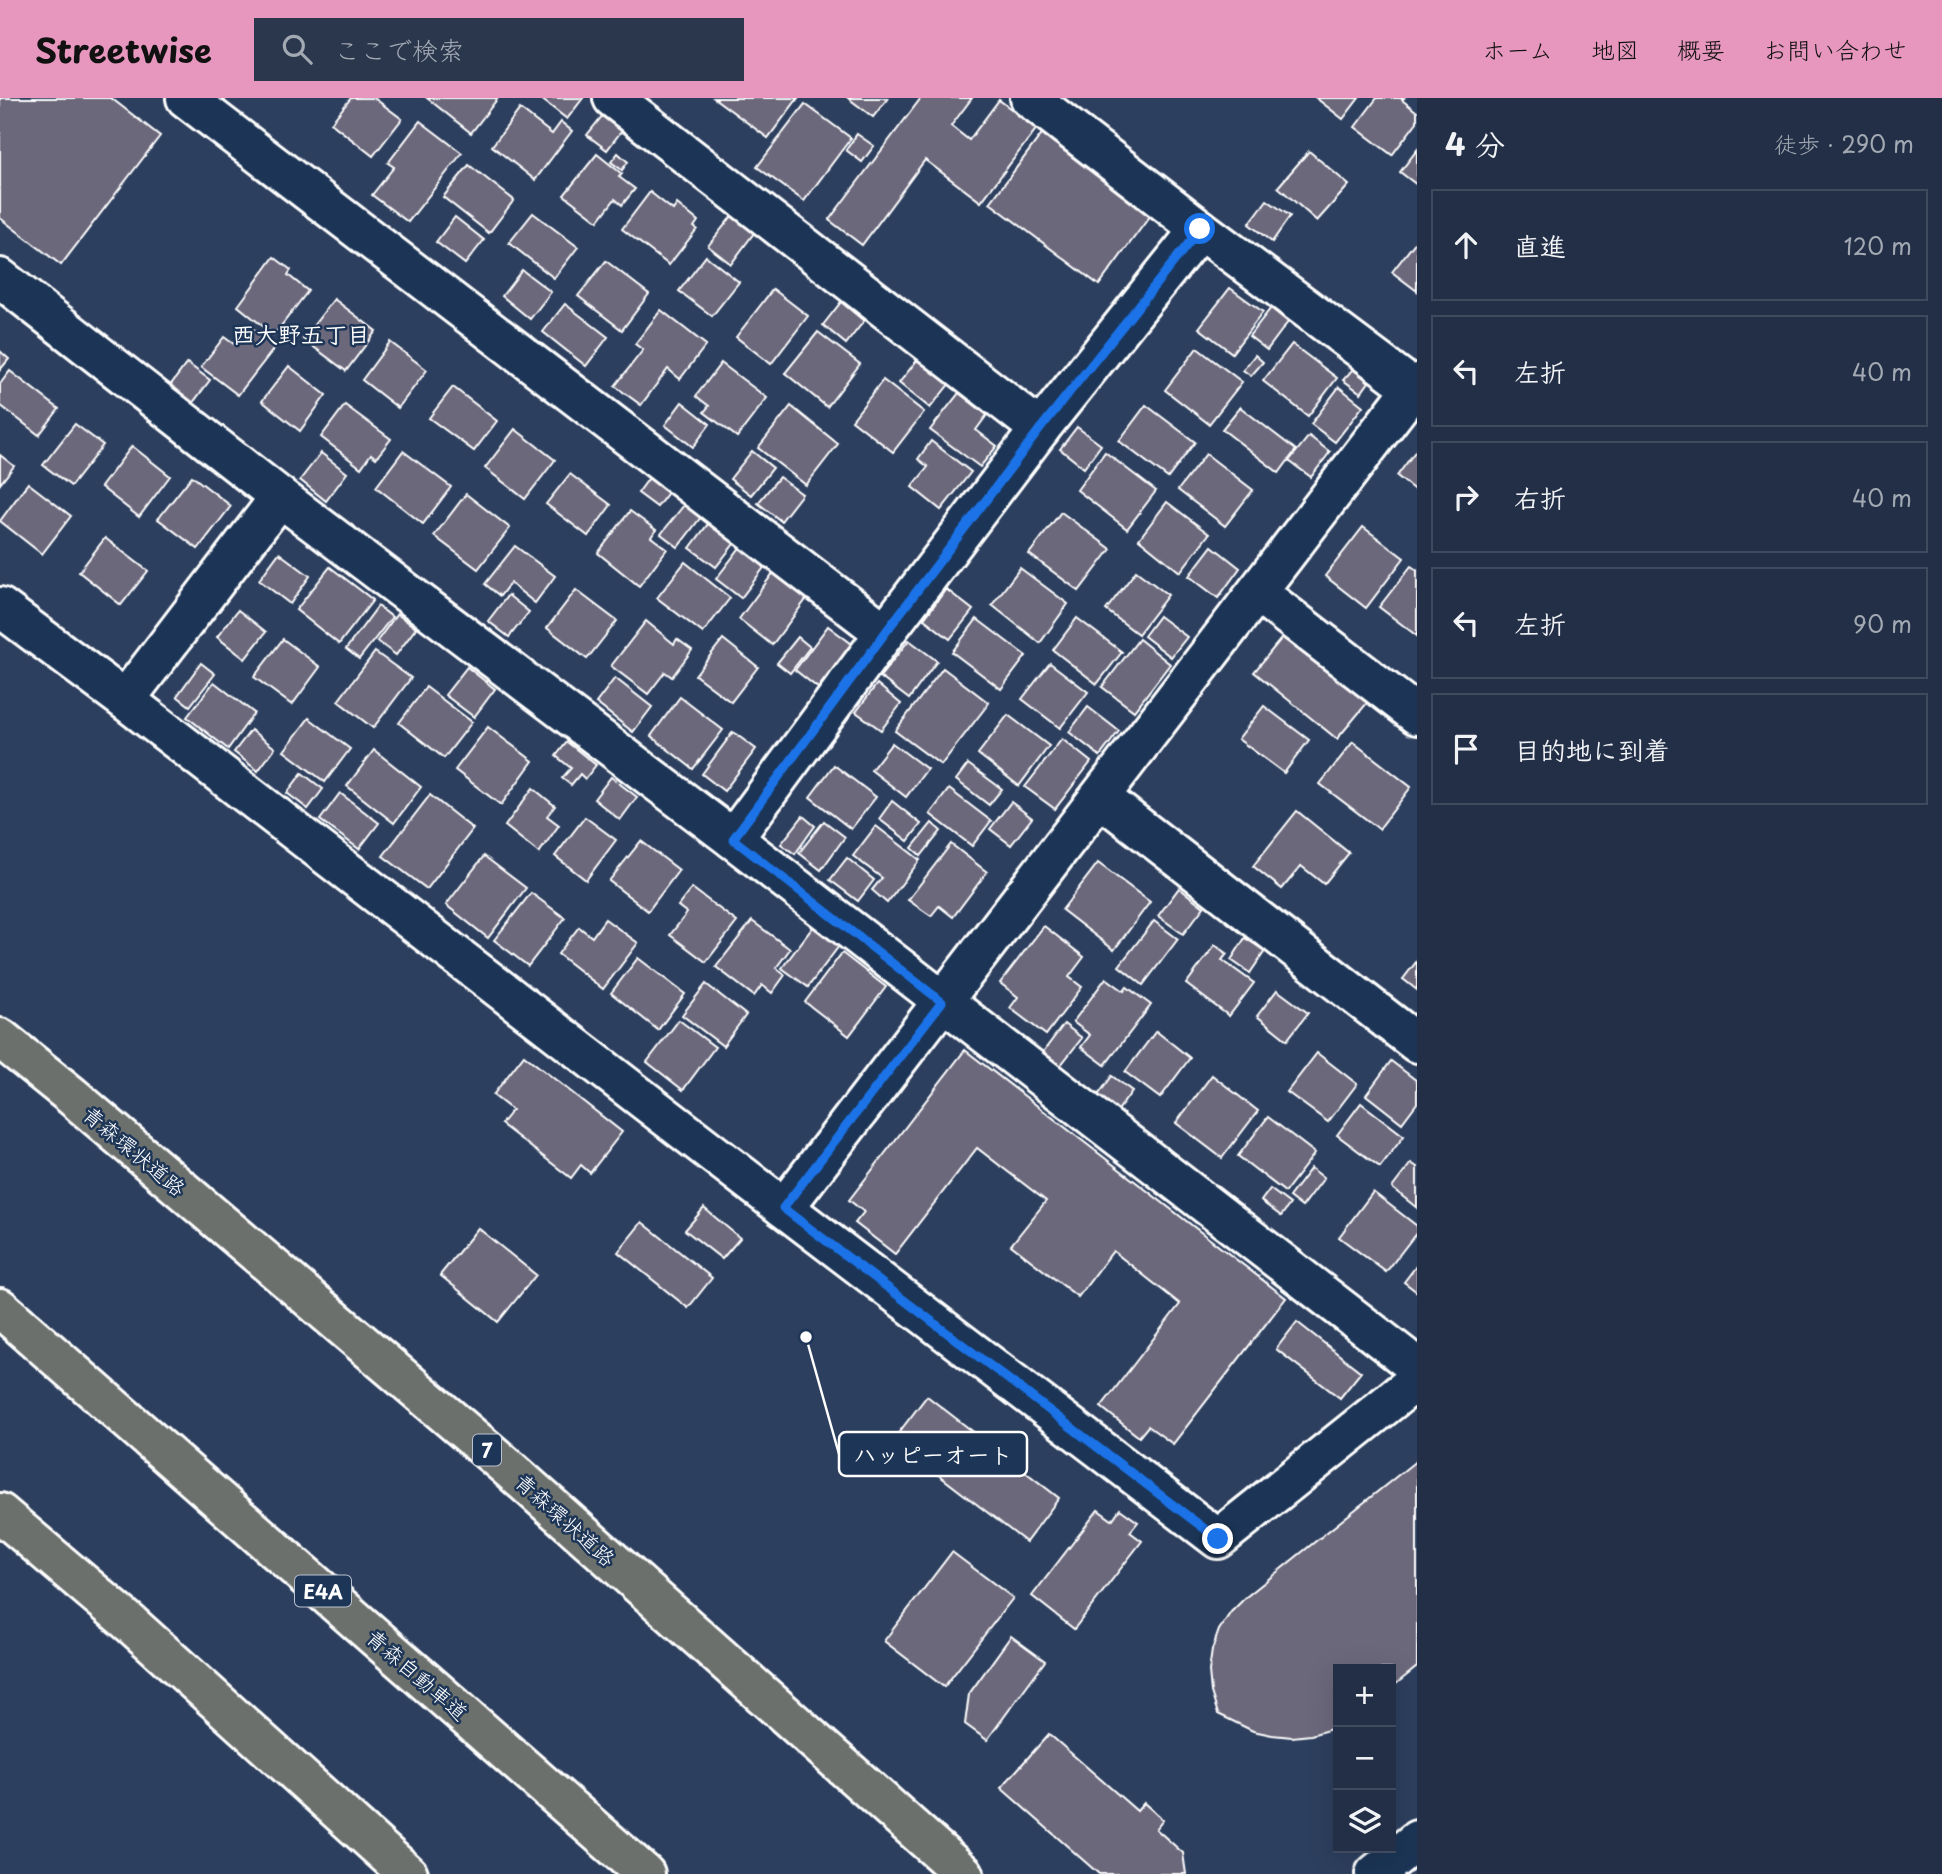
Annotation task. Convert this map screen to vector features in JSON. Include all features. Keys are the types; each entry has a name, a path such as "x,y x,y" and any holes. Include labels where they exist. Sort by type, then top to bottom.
{"highway":[{"name":"青森環状道路","path":"0,1038 72,1096 506,1465 964,1874"},
{"name":"青森自動車道","path":"0,1308 645,1874"},
{"path":"0,1513 131,1624 408,1874"}],"street":[{"path":"186,98 885,633"},
{"path":"613,98 1040,429"},
{"path":"783,1208 1416,387 1200,229 1030,98"},
{"path":"733,839 1040,429 1200,229"},
{"path":"0,278 281,497 733,839 1417,1367"},
{"path":"125,700 281,497"},
{"path":"1257,592 1417,715"},
{"path":"0,607 125,700 783,1208 1218,1539 1417,1380"},
{"path":"1100,797 1417,1043"},
{"path":"1375,1874 1417,1840"}],"building":[{"path":"0,98 111,98 160,136 61,265 0,218"},
{"path":"351,98 374,98 402,119 373,156 331,123"},
{"path":"427,98 498,98 471,133"},
{"path":"540,98 583,98 567,119"},
{"path":"714,98 798,98 768,138"},
{"path":"848,98 888,98 873,117"},
{"path":"921,98 972,98 951,126 969,140 999,100 1037,128 981,202 925,160 862,245 829,220"},
{"path":"1316,98 1359,98 1343,119"},
{"path":"1377,98 1404,98 1402,100 1417,112 1417,122 1392,155 1355,127"},
{"path":"805,104 851,138 804,201 757,167"},
{"path":"520,109 552,134 561,122 572,131 535,180 492,146"},
{"path":"607,110 626,125 607,150 587,135"},
{"path":"420,121 462,153 408,222 372,195 394,167 388,163"},
{"path":"1044,131 1153,212 1099,285 990,203"},
{"path":"857,134 874,146 862,162 846,150"},
{"path":"1417,150 1417,185 1400,172"},
{"path":"1309,151 1349,185 1317,221 1278,187"},
{"path":"618,153 628,162 622,170 611,162"},
{"path":"597,154 622,174 619,177 635,189 622,205 615,199 598,221 564,195"},
{"path":"469,165 514,200 489,233 443,197"},
{"path":"650,192 673,210 677,204 698,221 694,227 697,229 669,265 622,229"},
{"path":"1267,200 1290,216 1272,242 1249,224"},
{"path":"533,213 578,247 554,278 509,243"},
{"path":"732,216 754,233 731,264 708,246"},
{"path":"455,217 484,240 465,264 436,242"},
{"path":"1417,240 1417,291 1392,272"},
{"path":"706,256 739,282 712,316 679,291"},
{"path":"274,257 291,270 288,275 308,291 274,335 238,306"},
{"path":"606,261 649,294 622,330 578,296"},
{"path":"522,270 551,292 530,319 502,296"},
{"path":"1230,288 1263,312 1232,353 1199,328"},
{"path":"773,289 808,316 771,364 736,337"},
{"path":"334,299 376,331 346,371 303,339"},
{"path":"841,302 864,321 846,344 823,325"},
{"path":"565,304 608,337 586,366 543,332"},
{"path":"1271,308 1288,322 1267,350 1249,336"},
{"path":"661,310 706,345 680,379 668,369 641,405 615,386 643,350 635,344"},
{"path":"248,325 276,346 238,395 201,367 224,337 234,344"},
{"path":"818,332 860,364 827,407 785,373"},
{"path":"390,342 427,370 398,408 362,380"},
{"path":"1292,344 1337,378 1308,416 1263,381"},
{"path":"1197,348 1242,382 1209,424 1165,390"},
{"path":"0,351 9,359 0,370"},
{"path":"1255,355 1263,362 1251,376 1243,370"},
{"path":"918,359 950,383 930,408 899,383"},
{"path":"187,363 210,380 192,404 169,387"},
{"path":"721,363 767,398 737,437 704,412 709,406 696,396"},
{"path":"289,366 326,395 300,431 262,401"},
{"path":"1353,369 1369,382 1361,393 1343,380"},
{"path":"10,371 59,409 39,435 0,405 0,384"},
{"path":"883,380 924,412 893,452 852,420"},
{"path":"453,387 497,421 474,451 429,418"},
{"path":"1339,387 1363,406 1335,442 1311,424"},
{"path":"959,393 987,415 976,430 997,446 980,467 930,430"},
{"path":"682,402 710,424 693,447 665,425"},
{"path":"345,405 391,439 376,458 371,454 361,468 321,437"},
{"path":"1146,405 1195,442 1168,478 1119,441"},
{"path":"791,406 838,444 806,485 758,448"},
{"path":"1240,407 1296,450 1279,473 1222,429"},
{"path":"75,424 103,445 71,486 43,465"},
{"path":"1077,427 1101,445 1084,468 1060,449"},
{"path":"515,429 555,460 525,499 485,468"},
{"path":"1309,436 1330,452 1311,477 1289,461"},
{"path":"931,441 971,472 941,510 912,487 928,467 918,459"},
{"path":"132,446 170,476 139,517 101,487"},
{"path":"1417,449 1417,492 1397,476"},
{"path":"403,451 451,487 423,524 376,487"},
{"path":"752,451 773,468 751,495 730,479"},
{"path":"1105,452 1156,491 1127,529 1077,490"},
{"path":"321,453 347,473 326,501 300,480"},
{"path":"1206,454 1253,490 1225,526 1178,490"},
{"path":"0,455 14,466 0,484"},
{"path":"654,471 673,486 657,507 638,493"},
{"path":"570,474 611,505 588,536 546,504"},
{"path":"192,476 231,506 198,549 158,519"},
{"path":"779,477 802,494 781,521 758,503"},
{"path":"28,483 71,516 42,554 0,521"},
{"path":"466,494 510,528 478,569 434,536"},
{"path":"1167,502 1209,534 1180,572 1139,539"},
{"path":"684,505 701,517 678,547 661,534"},
{"path":"630,511 656,530 651,537 667,549 639,586 598,553"},
{"path":"1061,512 1111,549 1079,591 1029,554"},
{"path":"711,520 737,540 716,567 690,548"},
{"path":"1363,527 1404,558 1366,608 1325,576"},
{"path":"105,538 148,571 121,605 79,572"},
{"path":"742,545 766,565 741,598 716,579"},
{"path":"515,546 555,576 535,603 510,583 500,596 485,584"},
{"path":"1212,546 1240,568 1218,598 1189,576"},
{"path":"279,553 310,576 290,604 259,580"},
{"path":"685,562 730,598 703,633 657,598"},
{"path":"1411,566 1417,570 1417,636 1379,607"},
{"path":"330,567 373,600 339,644 296,610"},
{"path":"1020,568 1068,604 1040,643 992,605"},
{"path":"1136,571 1168,595 1138,634 1106,610"},
{"path":"774,572 808,597 772,645 739,619"},
{"path":"946,589 973,610 950,639 924,619"},
{"path":"576,590 617,621 587,659 547,628"},
{"path":"508,595 529,612 509,637 488,621"},
{"path":"378,606 392,617 359,659 346,649"},
{"path":"238,610 266,632 245,659 217,637"},
{"path":"397,614 416,628 396,655 377,641"},
{"path":"1159,616 1187,637 1171,657 1144,636"},
{"path":"1077,618 1122,652 1097,684 1053,650"},
{"path":"977,619 1026,656 1001,689 952,652"},
{"path":"646,621 674,644 677,639 692,650 672,677 665,672 648,694 611,666"},
{"path":"828,626 852,644 818,688 795,670"},
{"path":"1285,634 1368,702 1337,739 1254,672"},
{"path":"798,637 810,647 790,673 777,663"},
{"path":"283,639 320,667 292,705 254,677"},
{"path":"723,639 758,667 731,702 695,675"},
{"path":"1139,639 1170,664 1134,711 1102,687"},
{"path":"909,640 937,661 909,699 880,677"},
{"path":"375,652 411,678 373,728 338,701"},
{"path":"201,663 215,674 190,706 177,696"},
{"path":"1050,663 1088,692 1060,728 1022,699"},
{"path":"467,667 495,689 474,717 445,695"},
{"path":"943,668 989,703 941,765 895,731"},
{"path":"615,678 652,707 633,732 596,703"},
{"path":"214,682 254,713 228,749 187,717"},
{"path":"877,684 901,704 881,730 856,712"},
{"path":"426,687 472,722 444,758 399,723"},
{"path":"680,697 723,730 693,769 651,736"},
{"path":"1264,706 1309,740 1284,773 1238,739"},
{"path":"1088,707 1119,731 1100,756 1069,732"},
{"path":"1008,715 1049,746 1019,786 978,754"},
{"path":"309,718 350,749 325,782 284,751"},
{"path":"488,727 533,761 501,805 455,770"},
{"path":"251,730 275,748 258,771 234,752"},
{"path":"733,732 756,749 724,791 702,774"},
{"path":"1062,739 1091,762 1055,809 1025,787"},
{"path":"567,742 596,765 585,779 580,774 571,785 562,778 571,768 556,756"},
{"path":"1353,742 1411,787 1379,829 1320,784"},
{"path":"892,743 927,769 906,797 871,770"},
{"path":"374,750 421,787 394,823 347,786"},
{"path":"968,764 1002,789 989,805 956,780"},
{"path":"834,765 876,797 851,829 810,797"},
{"path":"302,773 323,789 308,809 287,793"},
{"path":"611,777 637,797 620,820 594,799"},
{"path":"533,788 555,806 547,816 559,825 539,853 505,826"},
{"path":"949,789 991,821 972,846 930,814"},
{"path":"340,793 379,823 359,849 320,820"},
{"path":"430,795 473,829 427,889 383,856"},
{"path":"892,801 921,824 908,841 879,819"},
{"path":"1011,802 1032,818 1011,845 990,829"},
{"path":"1297,811 1349,853 1324,884 1301,866 1282,889 1253,866"},
{"path":"803,816 815,826 795,854 781,844"},
{"path":"585,817 616,840 586,880 555,856"},
{"path":"824,821 845,837 821,870 799,853"},
{"path":"932,823 941,831 921,856 912,848"},
{"path":"876,826 920,860 887,903 872,890 882,878 853,856"},
{"path":"641,841 679,870 648,911 609,881"},
{"path":"951,844 987,872 953,917 939,906 931,916 908,900"},
{"path":"484,856 526,888 488,938 446,905"},
{"path":"847,858 874,880 858,901 830,880"},
{"path":"1098,863 1150,902 1114,950 1062,910"},
{"path":"692,888 737,922 706,962 670,935 687,913 678,906"},
{"path":"1179,888 1204,907 1183,934 1158,916"},
{"path":"531,893 565,918 528,966 494,940"},
{"path":"605,919 638,943 603,989 558,954 579,927 592,937"},
{"path":"752,921 790,949 776,968 785,975 772,993 762,985 754,996 716,967"},
{"path":"1154,921 1178,939 1143,985 1119,966"},
{"path":"1044,926 1084,957 1069,977 1082,987 1046,1035 1010,1008 1018,997 1000,983"},
{"path":"813,927 839,946 808,987 782,968"},
{"path":"1245,938 1265,951 1250,973 1231,960"},
{"path":"1215,945 1227,954 1222,960 1254,983 1229,1016 1186,984"},
{"path":"842,953 886,987 849,1036 805,1002"},
{"path":"638,958 685,994 658,1030 611,993"},
{"path":"1417,961 1417,990 1403,979"},
{"path":"1106,978 1124,991 1127,987 1151,1005 1105,1065 1081,1047 1090,1035 1073,1022"},
{"path":"706,984 746,1015 723,1046 682,1015"},
{"path":"1277,990 1308,1013 1287,1040 1257,1016"},
{"path":"679,1020 715,1047 683,1090 647,1062"},
{"path":"1064,1024 1082,1038 1060,1066 1043,1052"},
{"path":"1156,1031 1190,1058 1160,1098 1125,1072"},
{"path":"965,1050 1286,1298 1173,1444 1148,1426 1139,1437 1101,1407 1180,1304 1113,1251 1078,1297 1011,1245 1046,1201 977,1148 895,1254 855,1223 864,1212 849,1200"},
{"path":"1317,1053 1357,1084 1328,1122 1287,1092"},
{"path":"524,1055 622,1132 590,1173 581,1165 571,1178 501,1124 512,1110 493,1095"},
{"path":"1391,1061 1417,1081 1417,1103 1402,1123 1366,1095"},
{"path":"1212,1075 1258,1111 1222,1158 1176,1123"},
{"path":"1112,1076 1132,1091 1116,1113 1096,1098"},
{"path":"1361,1103 1404,1136 1380,1167 1337,1135"},
{"path":"1268,1117 1315,1153 1285,1192 1238,1156"},
{"path":"1411,1163 1417,1167 1417,1208 1392,1188"},
{"path":"1311,1168 1324,1178 1302,1207 1289,1197"},
{"path":"1270,1189 1290,1204 1281,1216 1261,1201"},
{"path":"1373,1192 1417,1226 1417,1232 1386,1272 1339,1237"},
{"path":"704,1208 740,1238 722,1259 685,1230"},
{"path":"642,1222 712,1278 688,1308 618,1252"},
{"path":"478,1228 536,1275 498,1322 440,1275"},
{"path":"1417,1265 1417,1292 1404,1282"},
{"path":"1297,1322 1361,1372 1340,1398 1276,1349"},
{"path":"927,1396 1059,1498 1026,1542 893,1440"},
{"path":"1417,1460 1417,1667 1396,1684 1396,1664 1333,1664 1333,1728 1311,1735 1292,1737 1253,1731 1218,1714 1211,1692 1209,1671 1212,1650 1219,1630 1231,1612 1246,1597"},
{"path":"1120,1509 1138,1522 1130,1532 1142,1541 1074,1629 1032,1596 1098,1510 1112,1520"},
{"path":"952,1552 1013,1598 944,1687 884,1641"},
{"path":"1011,1636 1045,1661 987,1740 965,1724 969,1694"},
{"path":"1049,1734 1137,1811 1144,1803 1163,1820 1156,1829 1183,1853 1186,1874 1099,1874 1001,1788"}],"place":[{"name":"ハッピーオート","path":"806,1337"}],"district":[{"name":"西大野五丁目","path":"301,333"}],"route":[{"path":"1200,229 1040,429 733,839 942,1002 783,1208 1218,1539"}]}
